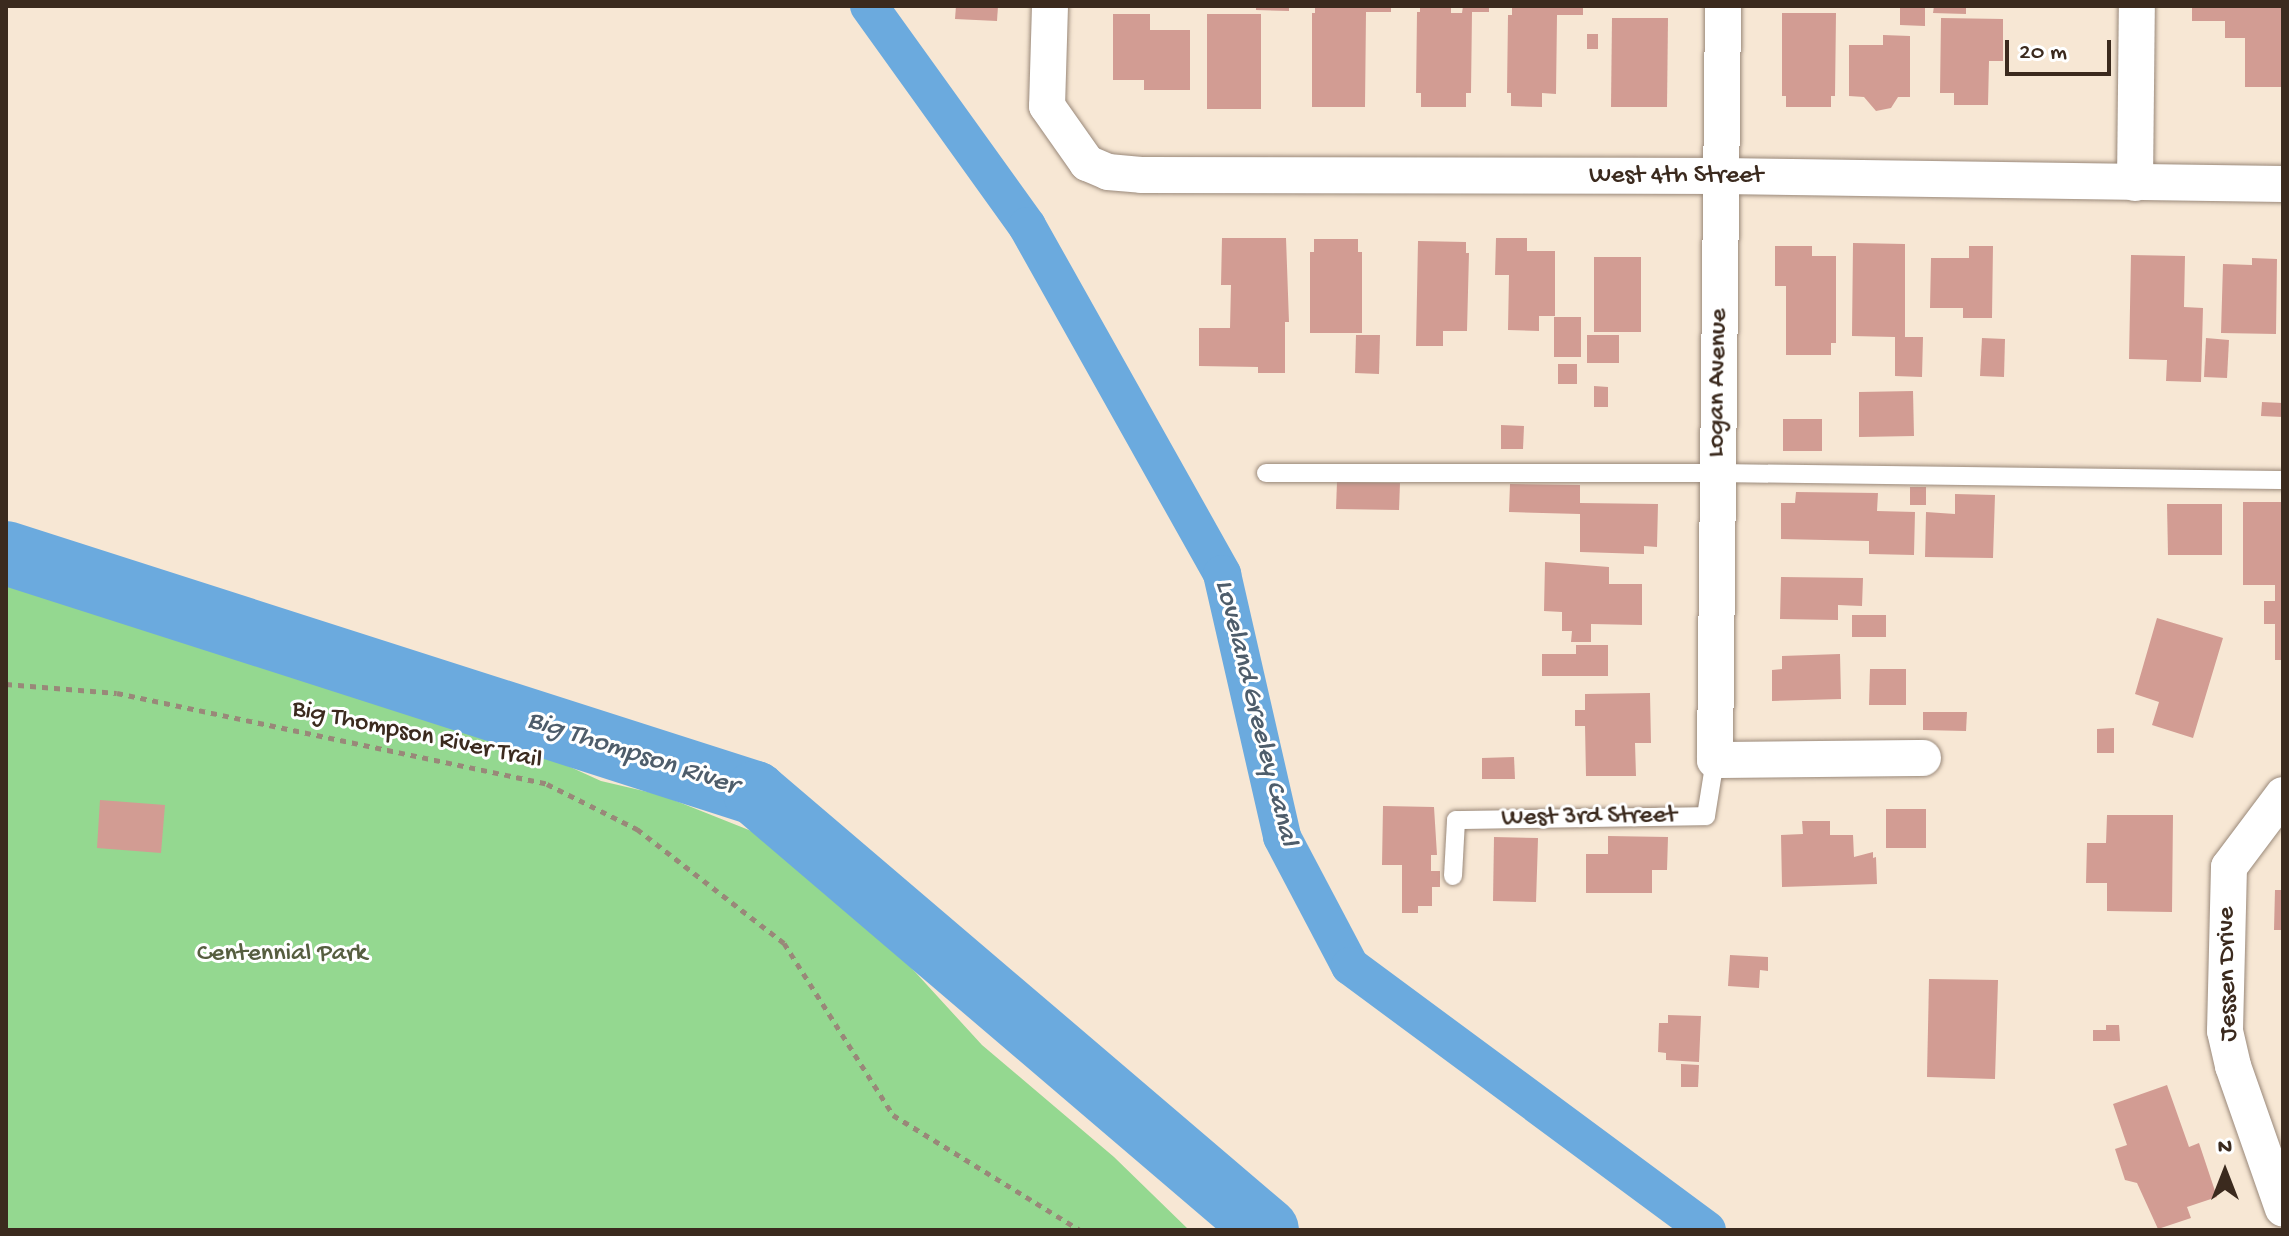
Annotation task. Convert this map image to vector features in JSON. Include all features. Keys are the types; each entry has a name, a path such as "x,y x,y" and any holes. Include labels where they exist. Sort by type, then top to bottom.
{"street":[{"name":"West 4th Street","path":"1050,6 1047,106 1087,163 1108,172 1141,175 1721,176 2283,184"},
{"name":"Logan Avenue","path":"1715,760 1723,6"},
{"path":"2135,183 2137,6"},
{"path":"1715,760 1923,758"},
{"name":"Jessen Drive","path":"2283,795 2229,867 2225,1031 2233,1066 2283,1209"}],"lane":[{"path":"1266,473 1718,473 2283,480"},
{"name":"West 3rd Street","path":"1453,876 1456,820 1706,816 1715,760"}],"path":[{"name":"Big Thompson River Trail","path":"6,684 117,693 547,784 637,829 784,943 893,1115 1080,1230"}],"green space":[{"name":"Centennial Park","path":"6,576 79,594 266,656 429,718 546,756 601,781 661,795 764,836 873,926 982,1045 1114,1157 1189,1230 6,1230"}],"building":[{"path":"956,6 998,6 997,21 955,19"},
{"path":"1256,6 1289,6 1289,11 1256,10"},
{"path":"1315,6 1391,6 1391,12 1366,12 1365,107 1312,107 1312,13 1315,13"},
{"path":"1420,6 1451,6 1451,13 1462,13 1463,6 1489,6 1489,12 1472,12 1471,93 1466,93 1466,107 1421,107 1421,93 1416,93 1417,12 1420,12"},
{"path":"1512,6 1583,6 1583,15 1557,15 1556,94 1542,93 1542,107 1511,106 1511,93 1507,93 1508,15 1512,15"},
{"path":"1900,6 1925,6 1925,26 1900,25"},
{"path":"1934,6 1966,6 1966,14 1933,13"},
{"path":"2192,6 2283,6 2283,87 2245,87 2245,38 2225,38 2225,21 2192,21"},
{"path":"1782,13 1836,13 1835,96 1831,96 1831,107 1786,107 1786,96 1782,96"},
{"path":"1113,14 1150,14 1150,30 1190,30 1190,90 1144,90 1144,80 1113,80"},
{"path":"1207,14 1261,14 1261,109 1207,109"},
{"path":"1612,18 1668,18 1667,107 1611,107"},
{"path":"1941,18 2003,19 2003,61 1989,61 1988,105 1954,105 1954,93 1940,93"},
{"path":"1587,34 1598,34 1598,49 1587,49"},
{"path":"1883,35 1910,36 1910,97 1898,97 1891,108 1876,111 1864,97 1849,96 1849,45 1883,45"},
{"path":"1222,238 1286,238 1289,322 1285,322 1285,373 1258,373 1258,367 1199,366 1199,328 1230,328 1231,285 1221,285"},
{"path":"1496,238 1527,238 1527,251 1555,251 1555,316 1539,316 1539,331 1508,330 1509,275 1495,275"},
{"path":"1314,239 1358,239 1358,252 1362,252 1362,333 1310,333 1310,252 1314,252"},
{"path":"1418,241 1466,242 1466,253 1469,253 1467,331 1443,331 1443,346 1416,346"},
{"path":"1853,243 1905,244 1905,337 1923,337 1922,377 1895,376 1895,337 1852,336"},
{"path":"1775,246 1812,246 1812,256 1836,256 1836,343 1831,343 1831,355 1786,355 1786,286 1775,286"},
{"path":"1969,246 1993,246 1992,318 1963,318 1963,308 1930,308 1931,258 1969,258"},
{"path":"2131,255 2185,256 2184,307 2203,308 2201,382 2166,381 2167,360 2129,359"},
{"path":"1594,257 1641,257 1641,332 1594,332"},
{"path":"2252,258 2277,259 2276,334 2221,333 2223,264 2252,265"},
{"path":"1554,317 1581,317 1581,357 1554,357"},
{"path":"1356,335 1380,335 1379,374 1355,373"},
{"path":"1587,335 1619,335 1619,363 1587,363"},
{"path":"1982,338 2005,339 2004,377 1980,376"},
{"path":"2206,338 2229,340 2227,378 2204,377"},
{"path":"1558,364 1577,364 1577,384 1558,384"},
{"path":"1594,386 1608,387 1608,407 1594,407"},
{"path":"1913,391 1914,436 1859,437 1859,392"},
{"path":"2262,402 2283,403 2283,417 2261,416"},
{"path":"1783,419 1822,419 1822,451 1783,451"},
{"path":"1501,425 1524,426 1523,449 1501,449"},
{"path":"1337,482 1400,483 1399,510 1336,509"},
{"path":"1510,484 1580,485 1580,503 1658,504 1657,547 1644,546 1644,554 1580,552 1580,514 1509,512"},
{"path":"1910,487 1926,487 1926,505 1910,505"},
{"path":"1796,492 1878,493 1877,511 1915,512 1914,555 1869,554 1869,541 1781,539 1781,503 1795,503"},
{"path":"1955,494 1995,495 1993,558 1925,557 1926,512 1955,514"},
{"path":"2243,502 2283,502 2283,660 2275,660 2275,624 2264,624 2264,601 2275,601 2275,585 2243,585"},
{"path":"2167,504 2222,504 2222,555 2168,555"},
{"path":"1545,562 1609,567 1609,584 1642,584 1642,625 1591,624 1591,642 1571,642 1572,631 1562,631 1562,612 1544,611"},
{"path":"1781,577 1863,578 1862,606 1838,605 1838,620 1780,619"},
{"path":"1852,615 1886,615 1886,637 1852,637"},
{"path":"2157,618 2223,638 2193,738 2152,725 2159,702 2135,694"},
{"path":"1576,645 1608,645 1608,676 1542,676 1542,654 1576,654"},
{"path":"1840,654 1841,699 1772,701 1772,670 1782,669 1782,656"},
{"path":"1870,669 1906,669 1906,705 1869,705"},
{"path":"1650,693 1651,743 1635,743 1636,776 1586,776 1585,726 1575,726 1575,710 1585,710 1585,694"},
{"path":"1923,712 1967,712 1966,731 1923,730"},
{"path":"2114,728 2114,753 2097,753 2097,729"},
{"path":"1514,757 1515,779 1482,779 1482,758"},
{"path":"100,800 165,805 161,853 97,848"},
{"path":"1383,806 1434,807 1437,855 1431,855 1431,871 1440,871 1440,887 1432,887 1432,906 1418,906 1418,913 1402,913 1402,865 1382,865"},
{"path":"1886,809 1926,809 1926,848 1886,848"},
{"path":"2107,815 2173,815 2172,912 2107,911 2107,883 2086,883 2087,843 2106,843"},
{"path":"1802,821 1830,821 1830,835 1853,835 1854,857 1873,852 1873,858 1876,857 1877,884 1782,887 1781,835 1803,834"},
{"path":"1608,836 1668,837 1667,870 1652,870 1652,893 1586,893 1586,854 1608,854"},
{"path":"1494,837 1538,838 1536,902 1493,901"},
{"path":"2275,890 2283,890 2283,930 2274,930"},
{"path":"1730,955 1768,957 1768,971 1760,970 1759,988 1728,986"},
{"path":"1929,979 1998,980 1995,1079 1927,1077"},
{"path":"1668,1015 1701,1016 1699,1062 1666,1060 1666,1053 1658,1052 1659,1023 1668,1023"},
{"path":"2106,1025 2119,1025 2120,1041 2093,1041 2093,1030 2106,1030"},
{"path":"1681,1064 1699,1065 1698,1087 1681,1087"},
{"path":"2167,1085 2189,1147 2199,1143 2217,1197 2187,1207 2191,1218 2158,1229 2137,1183 2125,1180 2115,1149 2127,1145 2113,1104"}],"waterway":[{"name":"Loveland Greeley Canal","path":"869,6 1027,226 1222,574 1282,837 1350,966 1707,1230"},
{"name":"Big Thompson River","path":"6,553 755,793 1267,1230"}]}
